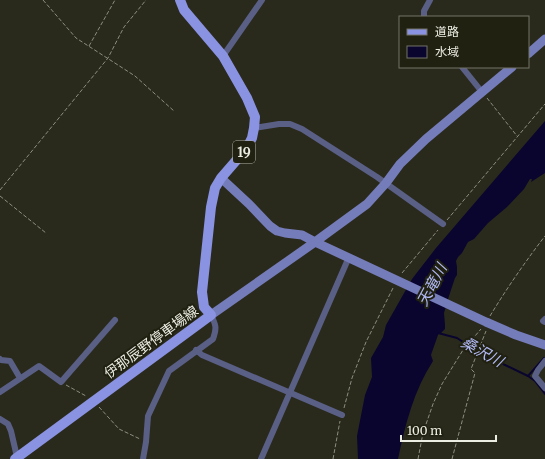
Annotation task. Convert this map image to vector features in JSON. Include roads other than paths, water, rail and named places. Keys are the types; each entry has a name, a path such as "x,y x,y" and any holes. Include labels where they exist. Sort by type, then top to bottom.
{"main road":[{"name":"伊那辰野停車場線","path":"16,458 211,316 204,307 202,292 211,208 215,188 247,148 252,138 256,117 223,56 184,10 180,0"}],"street":[{"path":"223,56 262,0"},
{"path":"424,16 424,11 430,0"},
{"path":"529,53 545,39"},
{"path":"463,68 482,92"},
{"path":"142,459 146,442 148,416 169,371 213,339 216,324 211,316 367,204 386,183 400,164 426,139 511,68"},
{"path":"254,128 279,124 290,124 302,129 386,183 443,224"},
{"path":"222,178 270,226 277,230 285,233 302,235 485,322 545,345"},
{"path":"261,459 348,257"},
{"path":"0,392 39,366 61,382 115,320"},
{"path":"196,350 202,355 342,415"},
{"path":"0,359 10,361 20,378"},
{"path":"545,361 535,376 545,388"},
{"path":"0,419 8,424 11,431 16,458"}],"water":[{"name":"天竜川","path":"545,121 545,173 531,182 532,179 530,179 524,189 507,207 488,223 474,239 468,242 456,261 457,275 444,313 445,329 438,335 431,355 433,361 415,396 407,421 398,459 358,459 357,436 365,395 372,377 371,358 383,337 386,325 412,279 436,248"}],"waterway":[{"name":"桑沢川","path":"438,333 457,338 480,353 528,376 535,381 545,394"},
{"path":"528,376 544,358"}]}
